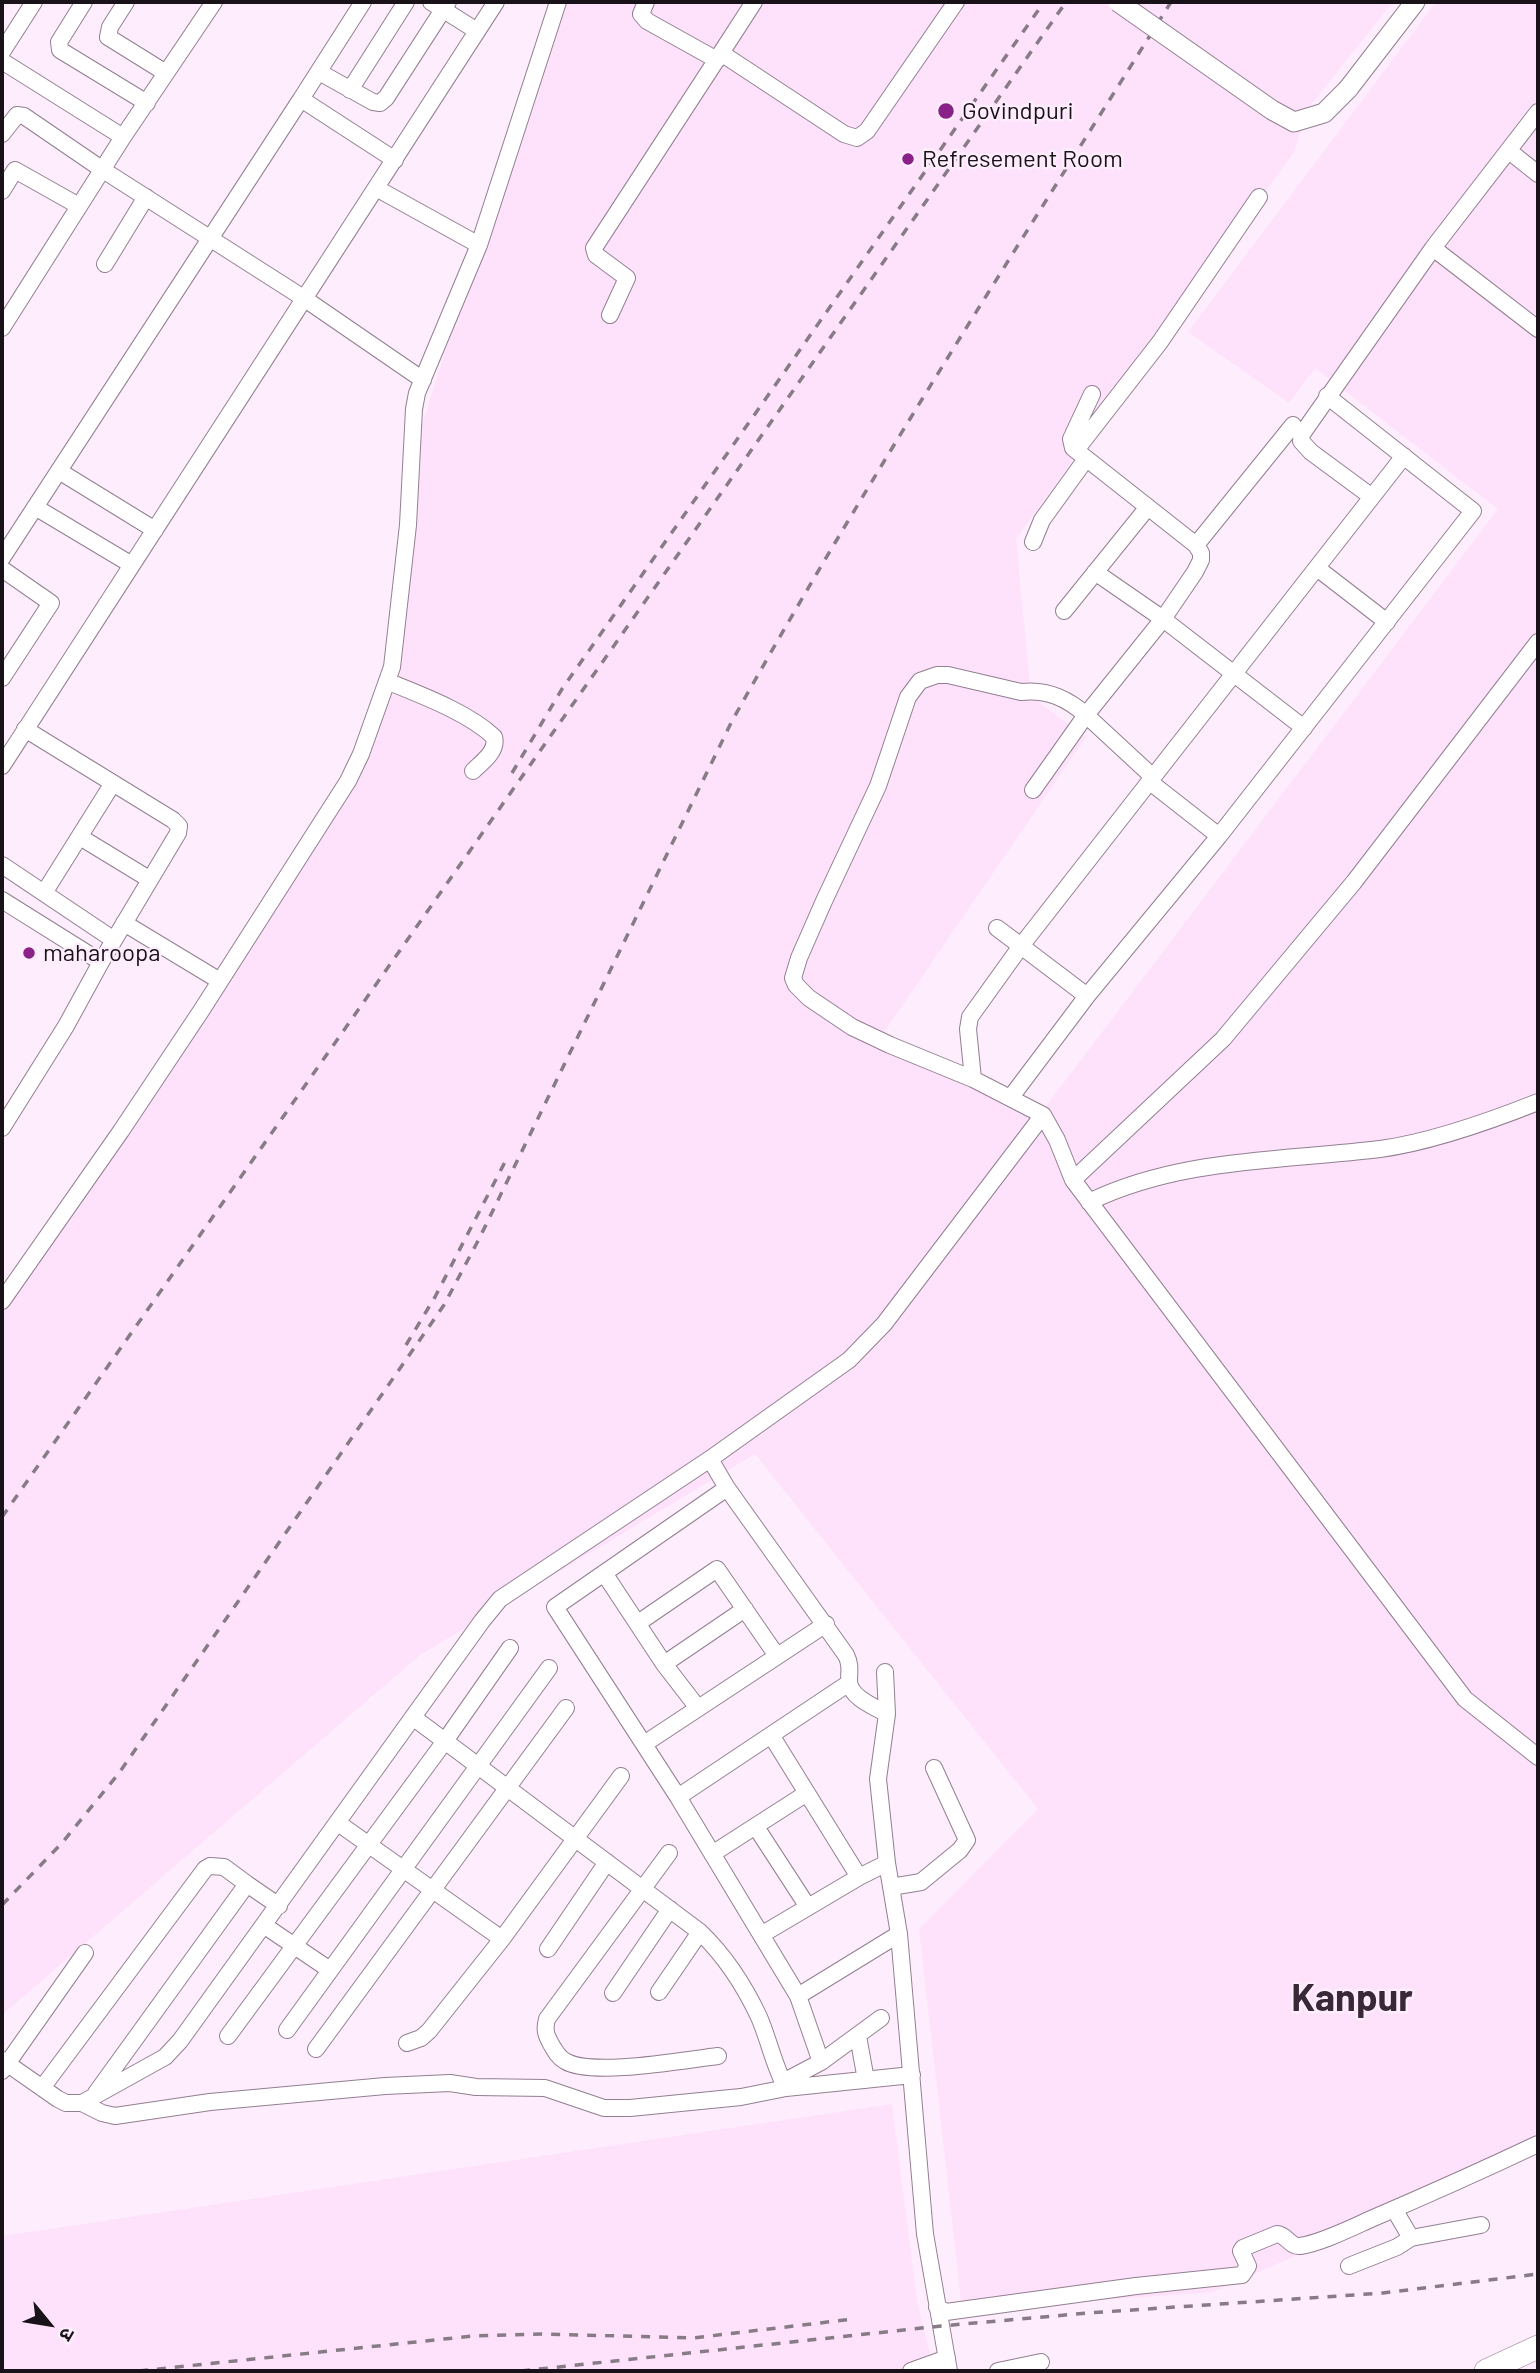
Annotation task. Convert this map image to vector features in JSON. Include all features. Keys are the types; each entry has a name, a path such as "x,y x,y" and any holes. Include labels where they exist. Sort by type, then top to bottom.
{"highway":[{"path":"1486,2371 1538,2347"}],"main road":[{"path":"1118,2 1272,110 1294,121 1324,113 1348,89 1415,2"}],"street":[{"path":"2,51 34,2"},
{"path":"84,2 59,42 60,50 147,103"},
{"path":"126,2 110,27 108,37 166,73"},
{"path":"4,319 214,2"},
{"path":"2,558 363,2"},
{"path":"350,90 406,2"},
{"path":"2,766 496,2"},
{"path":"2,1301 121,1131 348,781 388,681 393,659 405,559 414,409 479,245 558,2"},
{"path":"646,2 641,14 646,21 719,56 844,134 858,138 867,131 956,2"},
{"path":"610,315 627,278 596,255 594,248 754,2"},
{"path":"319,72 377,103 383,101 441,4 477,31"},
{"path":"2,61 123,137"},
{"path":"301,99 395,160"},
{"path":"1372,497 1311,452 1301,440 1305,428 1433,248 1538,112"},
{"path":"2,134 13,117 24,116 424,380"},
{"path":"1509,151 1538,174"},
{"path":"2,191 15,170 79,206"},
{"path":"376,188 479,245"},
{"path":"105,264 146,197"},
{"path":"1033,542 1042,520 1081,454 1259,197"},
{"path":"1433,248 1538,329"},
{"path":"1033,790 1086,715 1163,619 1201,561 1201,553 1196,545 1073,447 1072,439 1092,394"},
{"path":"1011,1097 1087,996 1219,836 1474,512 1327,396"},
{"path":"1196,545 1293,425"},
{"path":"973,1079 968,1029 970,1017 1021,946 1404,456"},
{"path":"59,471 155,530"},
{"path":"35,507 132,565"},
{"path":"1065,611 1148,507"},
{"path":"1317,568 1387,622"},
{"path":"2,569 51,603 2,678"},
{"path":"1095,572 1163,619 1304,728"},
{"path":"1073,1180 1223,1039 1354,882 1538,642"},
{"path":"1219,836 1151,780 1068,700 1052,694 1021,692 948,675 937,675 920,681 908,697 874,794 794,969 793,978 801,991 834,1016 890,1045 973,1079 1043,1115 1057,1140 1073,1180 1465,1699 1538,1757"},
{"path":"388,681 463,716 494,737 496,743 493,751 473,771"},
{"path":"2,1128 48,1056 178,833 179,825 25,729"},
{"path":"44,893 113,783"},
{"path":"80,837 149,879"},
{"path":"2,865 114,940"},
{"path":"2,900 102,962"},
{"path":"124,923 220,981"},
{"path":"997,928 1087,996"},
{"path":"1089,1202 1113,1190 1148,1179 1206,1166 1383,1148 1452,1131 1538,1101"},
{"path":"85,1953 3,2065 66,2103 86,2102 172,2051 500,1599 710,1459 832,1373 863,1347 884,1324 1043,1115"},
{"path":"710,1459 727,1488 826,1624 850,1663 849,1684 856,1695 887,1714"},
{"path":"727,1488 555,1607 678,1797 798,1996 821,2062"},
{"path":"638,1623 717,1569 778,1656"},
{"path":"604,1573 664,1664 698,1708"},
{"path":"664,1664 745,1609"},
{"path":"644,1744 826,1624"},
{"path":"228,2036 510,1648"},
{"path":"287,2030 549,1668"},
{"path":"885,1672 887,1714 878,1779 887,1863 899,1934 925,2234 948,2365 911,2371"},
{"path":"678,1797 849,1684"},
{"path":"316,2049 566,1708"},
{"path":"414,1718 700,1932 730,1964 753,2006 784,2085"},
{"path":"771,1735 859,1877"},
{"path":"891,1887 922,1882 960,1850 967,1840 934,1768"},
{"path":"407,2043 421,2038 429,2031 502,1939 621,1776"},
{"path":"712,1854 807,1793"},
{"path":"338,1823 502,1939"},
{"path":"756,1826 808,1907"},
{"path":"669,1853 547,2019 545,2033 557,2054 565,2061 586,2067 718,2056"},
{"path":"548,1949 607,1861"},
{"path":"761,1935 887,1863"},
{"path":"42,2088 205,1869 210,1866 224,1867 279,1906"},
{"path":"86,2102 247,1884"},
{"path":"614,1993 670,1909"},
{"path":"265,1926 330,1970"},
{"path":"659,1992 700,1932"},
{"path":"798,1996 899,1934"},
{"path":"784,2085 821,2062 881,2018"},
{"path":"858,2036 866,2080"},
{"path":"86,2102 102,2113 115,2116 210,2102 385,2086 450,2083 476,2087 545,2088 604,2108 630,2108 741,2097 784,2085 912,2075"},
{"path":"937,2306 946,2312 1136,2286 1242,2275 1248,2266 1241,2251 1243,2248 1277,2234 1282,2234 1299,2246 1348,2229 1538,2144"},
{"path":"1394,2209 1411,2238"},
{"path":"1349,2266 1397,2247 1411,2238 1481,2225"},
{"path":"998,2371 1041,2362"}],"shaded area":[{"path":"553,2 1393,2 1307,110 1294,152 1016,539 1031,697 1086,737 876,1044 1037,1118 1498,509 1315,368 1289,403 1188,332 1436,2 1538,2 1538,2149 1213,2292 962,2310 919,1929 1038,1809 755,1454 420,1655 2,2015 2,1289 337,806 391,662 411,461"},
{"path":"892,2104 917,2301 933,2366 889,2371 2,2371 2,2236"}],"railway":[{"path":"512,773 562,689 1044,2"},
{"path":"2,1517 1066,2"},
{"path":"2,1905 62,1843 119,1773 444,1305 479,1239 732,721 837,539 1171,2"},
{"path":"406,1345 435,1297 506,1160"},
{"path":"521,2371 941,2326 1383,2293 1538,2274"},
{"path":"139,2371 473,2336 545,2334 693,2338 853,2319"}],"place":[{"name":"Govindpuri","path":"946,111"},
{"name":"Refresement Room","path":"908,159"},
{"name":"maharoopa","path":"29,953"}],"district":[{"name":"Kanpur","path":"1352,1998"}]}
